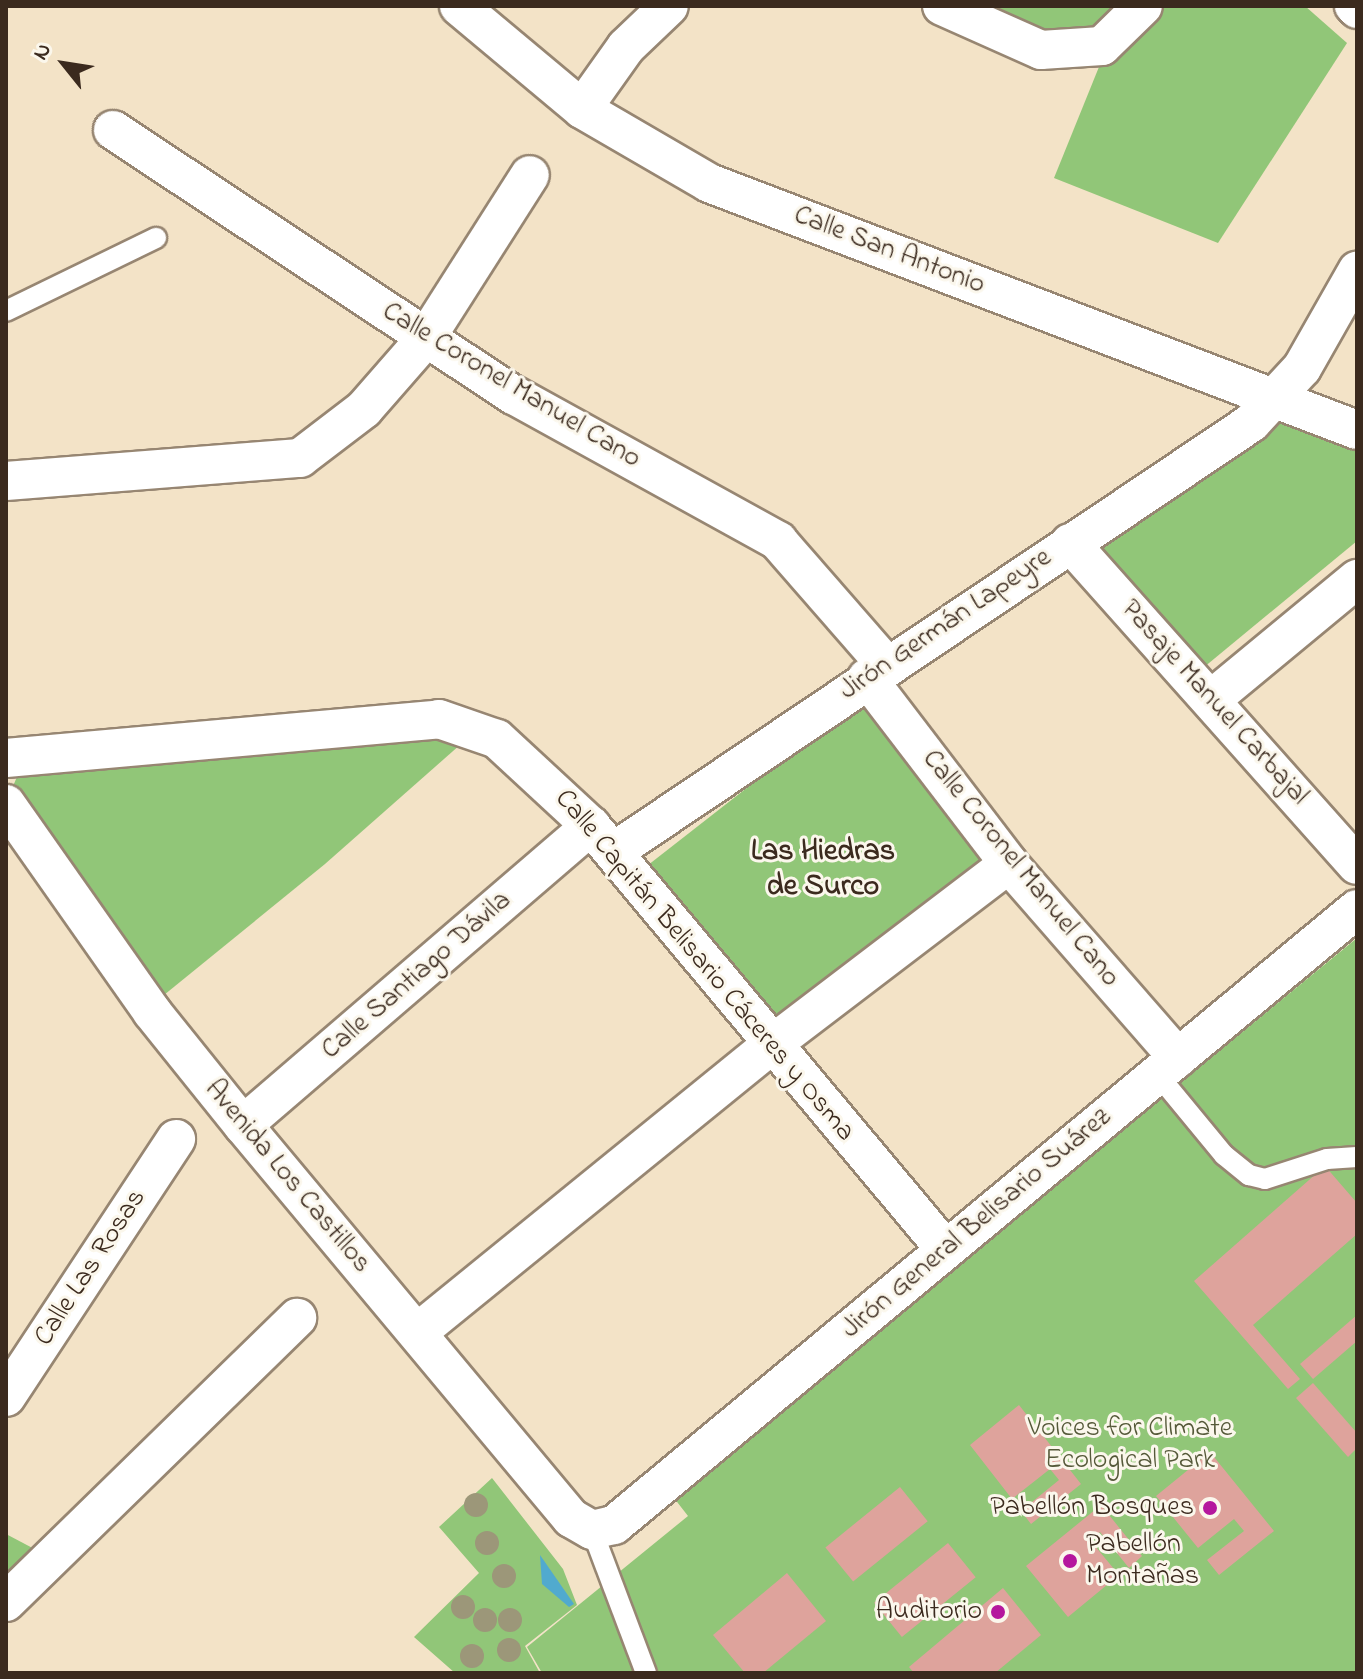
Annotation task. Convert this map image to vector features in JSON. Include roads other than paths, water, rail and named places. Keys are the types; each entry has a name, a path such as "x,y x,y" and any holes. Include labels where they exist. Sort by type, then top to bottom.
{"street":[{"name":"Calle San Antonio","path":"459,6 582,109 709,183 1357,430"},
{"path":"582,109 626,47 669,6"},
{"path":"942,6 1041,50 1102,46 1143,6"},
{"name":"Calle Coronel Manuel Cano","path":"113,130 514,395 778,541 876,671 1009,864 1168,1066"},
{"path":"6,481 300,458 364,409 426,338 530,175"},
{"name":"Jirón Germán Lapeyre","path":"602,839 876,671 1251,423 1278,398 1302,368 1357,271"},
{"name":"Pasaje Manuel Carbajal","path":"1070,543 1213,698 1357,865"},
{"path":"1213,698 1357,579"},
{"name":"Calle Capitán Belisario Cáceres y Osma","path":"6,758 439,719 497,739 602,839 771,1045 945,1249"},
{"name":"Avenida Los Castillos","path":"6,804 152,1012 243,1125 571,1518 592,1530"},
{"name":"Calle Santiago Dávila","path":"243,1125 602,839"},
{"path":"418,1332 771,1045 1009,864"},
{"name":"Jirón General Belisario Suárez","path":"592,1530 614,1525 1357,909"},
{"name":"Calle Las Rosas","path":"6,1397 176,1139"},
{"path":"6,1602 297,1318"}],"lane":[{"path":"6,311 156,238"},
{"path":"1168,1066 1224,1155 1249,1175 1265,1179 1327,1159 1357,1157"},
{"path":"592,1530 646,1673"}],"water":[{"path":"540,1555 574,1604 569,1607 542,1584"}],"place":[{"name":"Pabellón Bosques","path":"1210,1508"},
{"name":"Pabellón Montañas","path":"1070,1561"},
{"name":"Auditorio","path":"998,1612"}],"district":[{"name":"Las Hiedras de Surco","path":"823,869"}],"park label":[{"name":"Voices for Climate Ecological Park","path":"1130,1445"}]}
